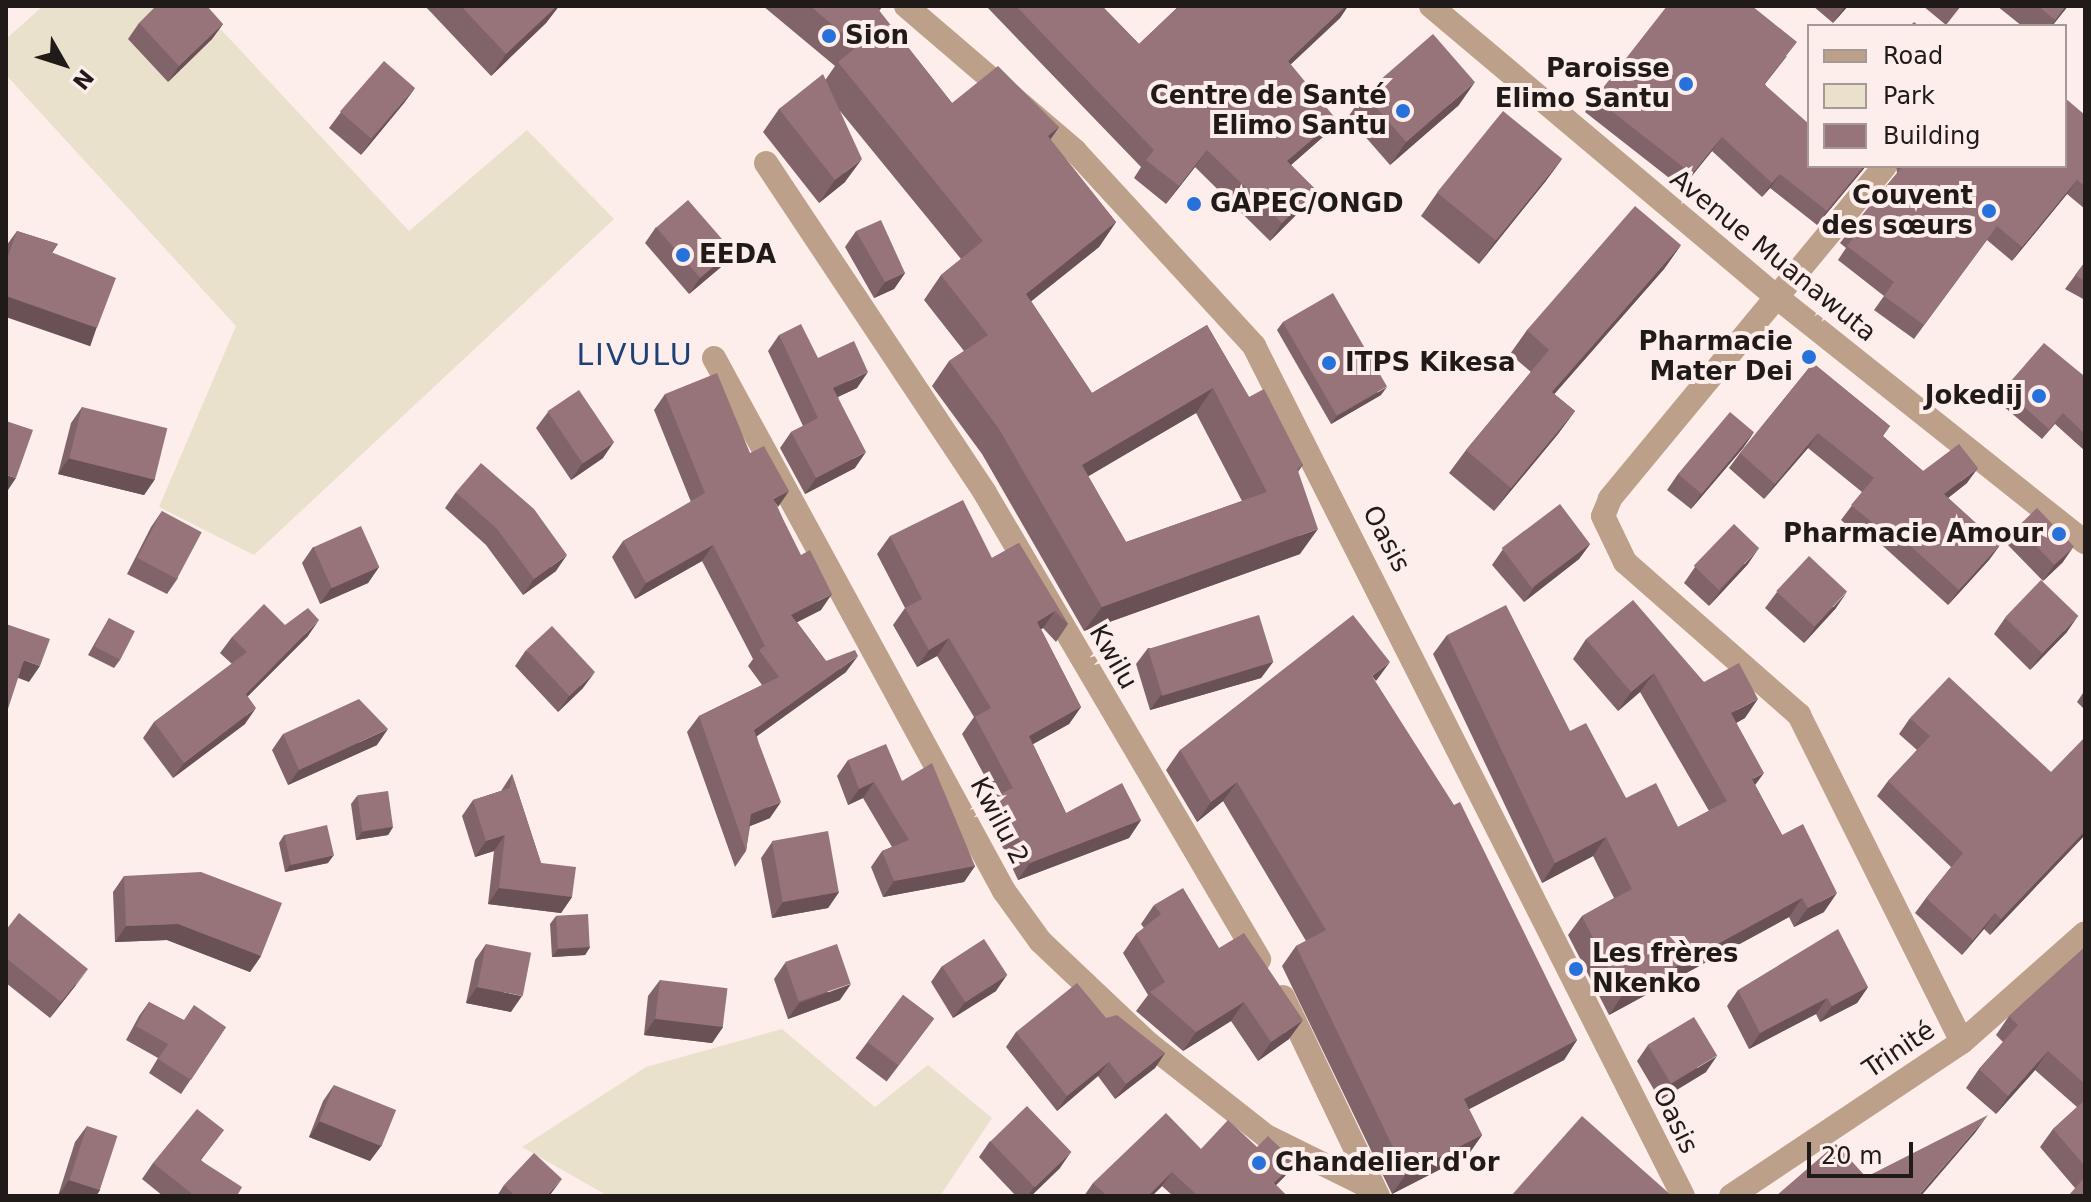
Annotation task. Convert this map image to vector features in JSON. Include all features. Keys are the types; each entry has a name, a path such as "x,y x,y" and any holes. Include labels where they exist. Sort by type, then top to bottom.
{"street":[{"name":"Oasis","path":"906,6 1075,151 1254,346 1683,1196"},
{"name":"Avenue Muanawuta","path":"1431,6 1774,295 2085,542"},
{"name":"Kwilu","path":"766,163 985,493 1298,1022 1375,1192"},
{"path":"1883,168 1774,295 1610,499 1603,516 1625,562 1799,715 1962,1042"},
{"name":"Kwilu 2","path":"714,358 1004,891 1040,941 1149,1044 1266,1136 1375,1192"},
{"name":"Trinité","path":"1731,1196 1962,1042 2085,933"}],"green space":[{"path":"43,6 199,6 409,231 527,130 614,219 254,555 159,507 236,326 6,75 6,39"},
{"path":"782,1029 875,1107 928,1065 992,1118 940,1196 608,1196 522,1147 646,1067"}],"building":[{"path":"156,6 207,6 223,24 179,66 139,23"},
{"path":"461,6 557,6 506,54"},
{"path":"810,6 880,6 878,9 952,103 998,66 1059,127 1048,136 1116,222 1026,294 1092,393 1207,325 1249,397 1264,389 1303,465 1297,468 1318,529 1102,607 999,429 949,361 988,335 941,275 983,241 838,62 858,46","holes":["1213,388 1267,492 1126,542 1082,465"]},
{"path":"1016,6 1102,6 1139,44 1179,6 1346,6 1288,61 1336,119 1287,161 1316,190 1282,223 1207,150 1179,186 1146,160 1154,150"},
{"name":"Paroisse Elimo Santu","path":"1667,6 1752,6 1797,42 1764,84 1807,122 1807,168 1862,168 1827,211 1780,174 1772,183 1722,137 1692,174 1595,98"},
{"path":"2038,6 2066,6 2055,20"},
{"name":"Centre de Santé Elimo Santu","path":"1433,34 1475,82 1406,142 1364,94"},
{"path":"384,61 415,88 371,138 340,112"},
{"path":"823,74 862,159 835,180 779,109"},
{"path":"2067,100 2085,115 2085,186 2077,180 2022,247 1997,226 1924,325 1884,296 1894,282 1847,246 1856,234 1850,230 1901,168 2067,168"},
{"path":"1503,111 1562,159 1496,240 1437,193"},
{"path":"688,200 732,251 700,278 656,228"},
{"path":"1635,206 1681,245 1552,392 1575,411 1511,488 1466,450 1549,350 1527,330"},
{"path":"881,220 905,273 885,282 856,231"},
{"path":"17,231 58,244 51,252 116,278 97,328 6,296 6,262"},
{"path":"2085,262 2085,281 2075,275"},
{"name":"ITPS Kikesa","path":"1333,293 1387,387 1337,416 1283,322"},
{"path":"801,324 818,358 854,341 868,372 833,388 866,452 816,478 791,432 818,418 779,335"},
{"name":"Jokedij","path":"2044,343 2083,375 2085,372 2085,434 2063,413 2049,429 2004,389"},
{"path":"1813,363 1890,426 1882,436 1923,471 1959,444 1978,468 1944,494 2000,545 1959,590 1884,522 1879,528 1851,505 1874,478 1818,433 1775,484 1740,453"},
{"path":"717,373 750,453 764,446 789,491 773,499 801,555 810,550 832,594 791,615 826,661 855,650 858,656 754,730 781,802 751,814 746,851 699,716 779,677 759,650 765,646 713,545 646,583 623,541 705,493 665,394"},
{"path":"579,390 614,442 583,463 547,411"},
{"path":"82,407 167,428 155,480 69,458"},
{"path":"1730,412 1754,432 1702,494 1678,474"},
{"path":"6,421 33,430 16,478 6,475"},
{"path":"481,463 534,509 567,555 534,579 497,529 456,492"},
{"path":"963,500 992,558 1019,543 1068,624 1055,611 1037,622 1081,707 1029,736 1066,813 1122,783 1141,820 1030,863 998,795 1013,788 975,717 991,708 949,638 929,650 905,608 922,599 890,536"},
{"path":"1560,504 1590,544 1532,588 1502,548"},
{"path":"2037,508 2074,546 2054,565 2018,527"},
{"path":"162,511 202,532 177,579 137,558"},
{"path":"1734,524 1759,548 1719,590 1694,566"},
{"path":"361,526 379,567 332,588 313,547"},
{"path":"1809,556 1847,591 1814,627 1776,591"},
{"path":"2041,580 2078,616 2042,654 2005,617"},
{"path":"1633,600 1704,682 1739,663 1758,699 1731,713 1764,773 1752,779 1782,835 1803,824 1837,893 1808,908 1802,898 1622,996 1582,916 1632,889 1606,837 1555,863 1447,635 1506,605 1570,731 1586,723 1626,798 1656,783 1678,827 1727,801 1654,673 1631,692 1586,639"},
{"path":"264,604 285,625 308,608 319,620 246,694 256,708 184,763 154,722 247,652 232,637"},
{"path":"1259,615 1273,662 1162,696 1148,649"},
{"path":"1353,615 1390,662 1372,676 1454,805 1460,802 1577,1040 1464,1099 1482,1135 1406,1174 1296,946 1326,930 1237,782 1211,802 1180,750"},
{"path":"109,618 135,631 120,660 94,647"},
{"path":"6,624 50,639 40,666 24,660 6,715"},
{"path":"552,626 595,672 569,696 526,650"},
{"path":"1949,677 2051,772 2085,737 2085,831 2001,919 1995,913 1973,940 1926,898 1963,853 1888,781 1930,736 1910,718"},
{"path":"359,699 388,729 299,770 283,734"},
{"path":"886,744 902,781 932,763 975,866 894,881 882,851 909,840 874,782 859,789 848,760"},
{"path":"512,774 541,863 576,867 572,897 499,888 505,835 486,841 473,800 510,788"},
{"path":"388,791 393,827 362,831 357,795"},
{"path":"327,825 334,855 291,865 284,835"},
{"path":"828,831 839,892 783,902 772,841"},
{"path":"201,872 282,903 261,956 178,924 126,926 124,876"},
{"path":"1183,888 1219,948 1244,933 1303,1020 1271,1042 1244,1002 1196,1032 1150,992 1165,982 1136,934 1161,914 1154,905"},
{"path":"19,913 88,969 61,1002 6,958 6,930"},
{"path":"588,914 590,947 558,949 556,916"},
{"path":"1838,929 1868,987 1832,1006 1827,998 1760,1033 1738,990"},
{"path":"984,939 1007,975 965,1002 942,966"},
{"path":"486,944 531,953 523,996 478,987"},
{"path":"837,944 851,984 799,1002 785,962"},
{"path":"2085,947 2085,1084 2048,1051 2008,1096 1979,1069 2018,1025 2009,1016"},
{"path":"660,980 727,988 723,1027 655,1019"},
{"path":"1077,983 1106,1018 1117,1015 1165,1053 1126,1084 1109,1062 1067,1096 1016,1032"},
{"path":"903,995 934,1018 899,1066 867,1042"},
{"path":"149,1002 184,1020 194,1005 226,1027 191,1080 158,1059 168,1044 136,1026"},
{"path":"1694,1017 1717,1056 1671,1083 1648,1045"},
{"path":"334,1085 396,1110 382,1146 319,1121"},
{"path":"2085,1100 2085,1166 2053,1129"},
{"path":"1027,1106 1071,1152 1035,1187 990,1141"},
{"path":"197,1109 224,1130 200,1160 242,1187 237,1196 189,1196 191,1193 153,1163"},
{"path":"1166,1113 1201,1149 1228,1120 1257,1147 1268,1136 1295,1162 1274,1183 1287,1196 1198,1196 1172,1172 1148,1196 1107,1196 1093,1183"},
{"path":"1988,1115 1918,1196 1776,1196 1836,1144 1866,1177"},
{"path":"1582,1116 1672,1196 1511,1196"},
{"path":"87,1126 117,1136 100,1190 69,1180"},
{"path":"534,1153 562,1179 546,1196 515,1196 504,1185"},
{"path":"2085,1177 2085,1196 2068,1196"}],"place":[{"name":"Sion","path":"829,36"},
{"name":"Paroisse Elimo Santu","path":"1686,84"},
{"name":"Centre de Santé Elimo Santu","path":"1403,111"},
{"name":"GAPEC/ONGD","path":"1194,204"},
{"name":"Couvent des sœurs","path":"1989,211"},
{"name":"EEDA","path":"683,255"},
{"name":"Pharmacie Mater Dei","path":"1809,357"},
{"name":"ITPS Kikesa","path":"1329,363"},
{"name":"Jokedij","path":"2039,396"},
{"name":"Pharmacie Amour","path":"2059,534"},
{"name":"Les frères Nkenko","path":"1576,969"},
{"name":"Chandelier d'or","path":"1259,1163"}],"district":[{"name":"LIVULU","path":"635,355"}]}
